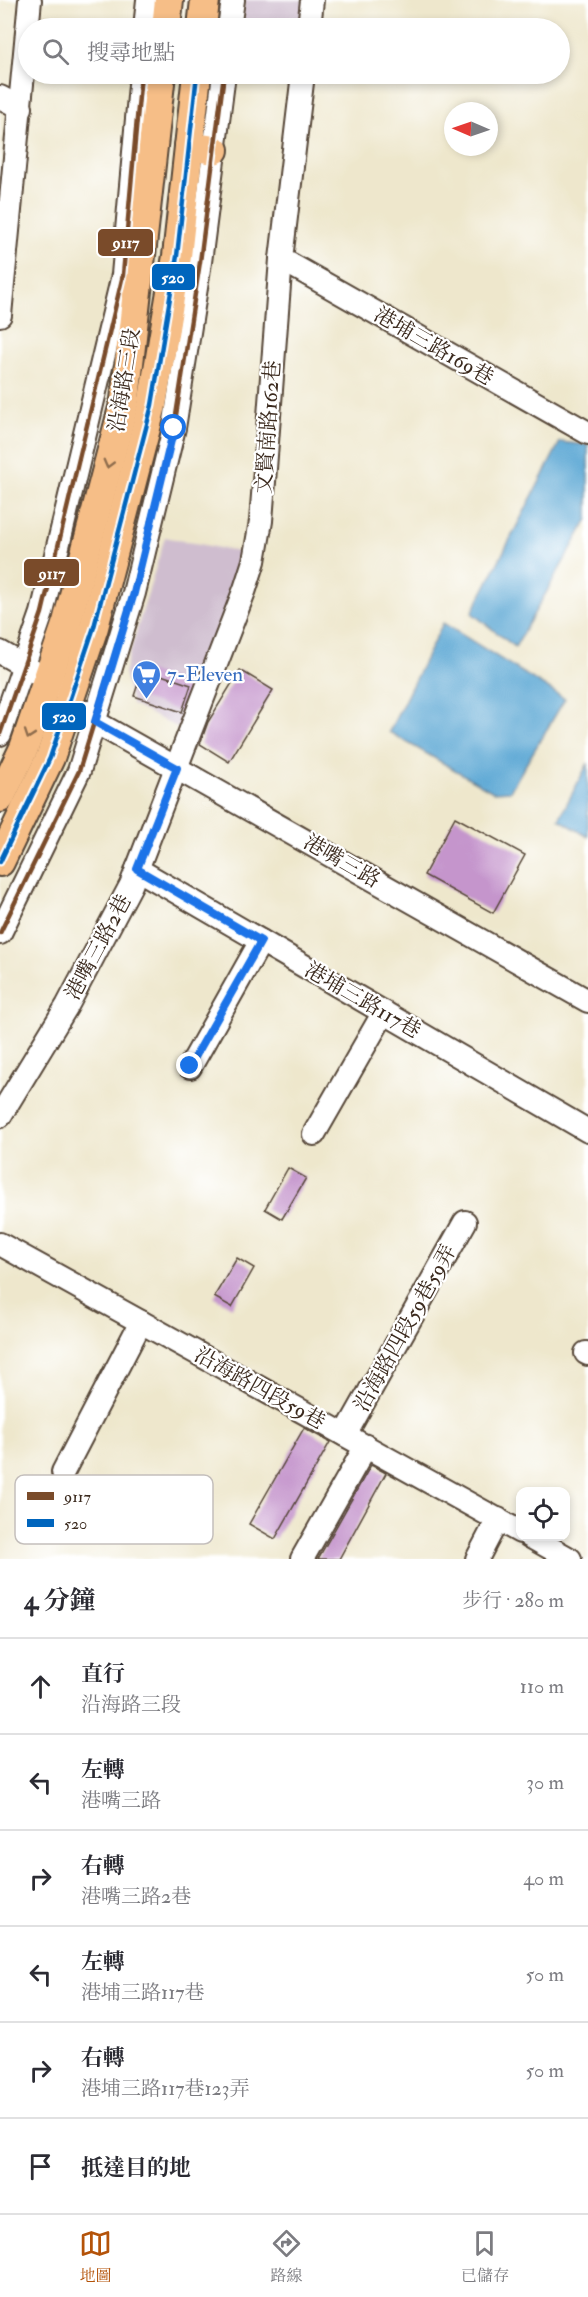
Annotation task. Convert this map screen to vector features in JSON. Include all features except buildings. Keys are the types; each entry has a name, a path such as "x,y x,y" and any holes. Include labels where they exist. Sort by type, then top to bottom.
{"main road":[{"path":"167,18 169,0"},
{"path":"203,18 205,0"},
{"name":"沿海路三段","path":"40,694 67,622 125,400 160,84"},
{"name":"沿海路三段","path":"40,694 94,627 152,405 189,259 202,148 198,84"},
{"path":"0,798 24,748 40,694"},
{"path":"0,862 50,758 40,694"}],"street":[{"path":"28,18 30,0"},
{"path":"146,18 148,0"},
{"path":"230,18 233,0"},
{"path":"310,18 312,0"},
{"path":"0,315 23,84"},
{"name":"沿海路三段","path":"24,666 42,613 123,275 140,84"},
{"name":"沿海路三段","path":"202,148 221,84"},
{"name":"文賢南路162巷","path":"177,768 254,561 261,521 280,259 302,84"},
{"path":"0,96 21,108"},
{"name":"沿海路三段","path":"0,933 79,771 134,593 174,428 189,259"},
{"name":"港埔三路169巷","path":"280,259 588,433"},
{"path":"0,652 24,666 40,694 95,722"},
{"path":"0,734 40,694"},
{"name":"港嘴三路","path":"95,722 588,1001"},
{"name":"港嘴三路2巷","path":"0,1116 67,1006 137,869 177,768"},
{"name":"港埔三路117巷","path":"137,869 588,1131"},
{"path":"190,1066 261,941"},
{"path":"314,1134 384,1012"},
{"name":"沿海路四段59巷59弄","path":"345,1435 465,1222"},
{"name":"沿海路四段59巷","path":"0,1244 516,1530"},
{"path":"63,1472 141,1322"},
{"path":"302,1559 366,1446"},
{"path":"477,1559 498,1519"},
{"path":"538,1541 570,1559"}],"shaded area":[{"path":"244,0 311,0 309,18 242,18"},
{"path":"165,537 254,555 193,735 132,705 124,672"}],"water":[{"path":"560,442 588,445 588,519 515,647 472,613"},
{"path":"443,623 565,699 510,791 493,792 389,732"},
{"path":"588,763 588,837 559,819"}],"transit line":[{"name":"9117","path":"0,734 42,613 123,275 140,84"},
{"name":"520","path":"0,862 50,758 94,627 152,405 177,256 196,84"},
{"name":"9117","path":"0,933 79,771 134,593 174,428 200,262 223,84"}],"place":[{"name":"7-Eleven","path":"146,700"}],"route":[{"path":"174,428 134,593 95,722 177,768 137,869 261,941 190,1066"}]}
